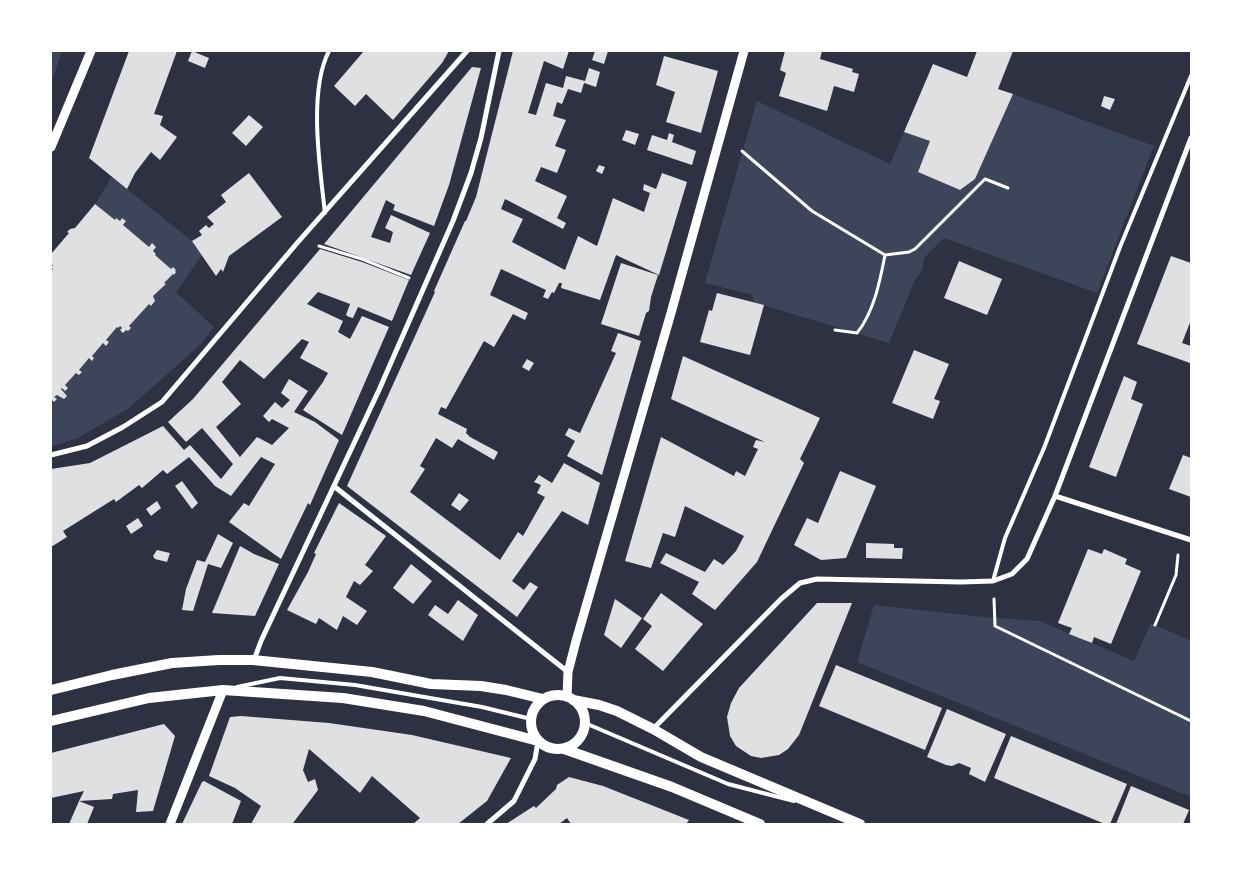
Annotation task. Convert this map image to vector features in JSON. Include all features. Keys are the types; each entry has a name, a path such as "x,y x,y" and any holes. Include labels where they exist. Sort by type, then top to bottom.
{"main road":[{"path":"51,690 172,663 253,660 372,672 432,684 481,686 544,699 560,695 617,711 653,729 701,757 860,824"},
{"path":"51,721 149,698 223,690 343,698 424,711 538,741 554,750 572,746 579,740 583,732 584,714 580,707 570,698"},
{"path":"538,741 531,727 531,719 533,711 544,699"},
{"path":"564,749 672,787 760,824"}],"street":[{"path":"51,147 91,51"},
{"path":"51,455 87,446 123,427 162,402 298,242 467,51"},
{"path":"253,660 335,487 453,221 471,173 481,138 499,51"},
{"path":"570,698 568,672 744,51"},
{"path":"653,729 781,599 800,583 817,579 993,581 1012,574 1027,558 1055,496 1191,138"},
{"path":"335,487 568,672"},
{"path":"1055,496 1191,540"},
{"path":"170,824 223,690"},
{"path":"487,824 514,801 535,759 538,741"}],"lane":[{"path":"325,213 318,151 318,85 323,63 330,51"},
{"path":"993,581 1004,538 1044,448 1120,247 1191,76"},
{"path":"223,690 280,678 355,685 482,707 531,719"},
{"path":"585,723 728,784 825,809"}],"path":[{"path":"742,151 812,211 885,256 916,249 985,179 1008,188"},
{"path":"298,242 321,246 362,259 426,284"},
{"path":"835,330 857,333 864,324 879,282 885,256"},
{"path":"1155,625 1176,575 1180,537"},
{"path":"993,581 995,626 1191,721"}],"shaded area":[{"path":"51,51 62,51 51,84"},
{"path":"1013,94 1154,146 1097,293 944,238 924,258 923,268 915,280 889,343 753,302 753,295 705,283 757,101 890,164 904,132 930,141 918,172 960,190 975,179"},
{"path":"112,177 192,241 202,255 176,292 214,327 201,344 129,408 78,438 51,447 51,401 54,402 57,399 54,397 57,395 64,399 67,396 61,389 67,388 65,385 76,373 79,375 82,372 79,370 89,358 92,361 94,358 92,356 103,343 106,346 109,342 106,340 117,327 120,326 123,333 131,328 129,326 149,304 151,306 155,301 153,296 176,273 173,267 171,269 155,255 153,251 156,247 152,244 149,247 123,225 126,221 122,218 120,221 116,218 115,220 95,204"},
{"path":"874,605 1040,621 1134,661 1151,623 1191,641 1191,797 857,662"}],"building":[{"path":"129,51 177,51 154,114 163,116 160,125 177,137 160,160 151,152 135,173 127,189 89,158"},
{"path":"192,51 209,58 205,68 188,61"},
{"path":"364,51 449,51 442,63 393,120 366,94 355,106 334,86"},
{"path":"513,51 569,51 563,69 544,61 528,113 536,115 546,83 563,88 566,76 585,81 589,68 600,72 596,87 584,83 581,93 568,89 562,104 557,102 553,116 566,120 555,146 566,150 557,173 541,167 535,181 567,196 557,218 566,223 563,229 505,199 501,209 523,219 512,242 565,270 578,236 597,246 613,198 644,212 650,193 643,190 644,184 656,189 662,173 687,182 659,275 616,255 600,300 561,288 562,283 559,283 554,293 552,292 548,299 543,297 546,290 501,269 490,295 528,313 525,320 513,314 494,347 484,341 446,409 441,407 438,414 467,429 466,433 470,437 498,452 494,460 458,439 452,448 436,438 420,466 425,469 410,492 500,560 518,532 523,536 545,497 537,493 541,485 534,482 539,475 552,483 564,463 600,483 588,525 562,511 512,581 524,590 530,582 538,587 517,617 347,486 476,197"},
{"path":"595,51 608,51 604,64 592,60"},
{"path":"785,51 822,51 820,59 853,69 852,72 859,74 854,92 834,86 827,111 779,96 786,73 780,70"},
{"path":"977,51 1013,51 998,89 1013,94 975,179 960,190 918,172 930,141 904,132 933,64 967,77"},
{"path":"664,56 718,71 701,133 666,122 675,92 656,85"},
{"path":"472,67 481,68 449,185 434,226 393,210 395,205 386,200 371,237 390,243 393,232 385,228 391,215 430,233 411,275 324,244"},
{"path":"1104,96 1115,99 1110,110 1101,106"},
{"path":"249,115 263,127 246,146 232,133"},
{"path":"626,130 639,134 635,145 622,140"},
{"path":"669,133 674,135 672,142 696,151 692,165 647,150 652,135 667,140"},
{"path":"599,165 605,167 602,174 596,171"},
{"path":"249,173 282,217 229,256 223,272 221,269 216,276 192,241 202,235 199,231 206,225 209,228 214,224 207,217 226,202 221,195"},
{"path":"95,204 115,220 116,218 120,221 122,218 126,221 123,225 149,247 152,243 156,247 153,251 155,255 171,269 173,267 176,272 153,296 155,301 151,306 149,304 129,326 131,328 123,333 120,330 122,328 120,326 117,327 106,340 109,342 106,346 103,343 92,356 94,358 92,361 89,358 79,370 82,372 79,375 76,373 65,385 68,388 65,391 61,389 67,396 64,399 57,395 54,397 57,399 54,402 51,399 51,271 53,269 51,268 53,265 51,264 51,254 69,233 67,232 75,228"},
{"path":"320,249 362,262 409,280 392,321 358,307 353,318 349,317 346,315 350,304 318,292 307,304 343,321 338,332 350,339 362,316 389,327 342,435 303,410 328,373 300,358 309,342 302,339 264,379 240,360 222,382 241,404 216,427 240,457 257,437 272,445 289,428 272,419 269,422 263,416 275,402 282,408 290,400 281,393 289,379 308,391 294,412 315,422 339,440 310,505 308,503 281,559 229,522 244,503 249,506 275,464 261,457 231,496 215,486 189,457 167,474 163,470 142,488 139,485 116,502 114,499 63,531 67,537 51,547 51,469 90,463 163,426 184,450 190,445 221,479 233,464 202,428 186,442 168,422 193,399"},
{"path":"1171,256 1191,263 1191,320 1182,343 1191,346 1190,363 1137,344"},
{"path":"959,261 1002,279 987,315 944,298"},
{"path":"621,263 658,275 649,311 646,313 639,336 601,324"},
{"path":"717,293 764,305 750,355 700,342 709,310 712,311"},
{"path":"618,333 641,341 602,475 567,456 575,441 565,435 569,428 580,433 616,353 611,351"},
{"path":"914,350 949,364 934,399 940,401 933,419 892,403"},
{"path":"683,356 820,418 800,459 804,463 757,562 715,610 692,594 699,582 660,563 666,553 705,572 714,559 723,565 736,551 744,536 685,506 675,537 663,533 651,568 625,561 661,437 734,476 736,471 745,476 758,449 753,447 756,440 765,442 671,399"},
{"path":"527,359 534,363 529,371 522,367"},
{"path":"1124,376 1137,382 1131,399 1143,404 1116,477 1089,467"},
{"path":"1183,455 1191,458 1191,497 1169,489"},
{"path":"840,471 876,486 846,558 821,560 794,545 807,518 818,523"},
{"path":"182,481 198,503 192,509 175,486"},
{"path":"459,493 469,500 460,511 451,505"},
{"path":"157,501 161,508 151,516 146,509"},
{"path":"339,503 386,536 365,565 373,571 360,585 354,581 346,597 367,611 357,625 343,616 337,630 319,618 316,624 287,610 308,572 316,554 314,553"},
{"path":"138,518 143,526 131,534 126,526"},
{"path":"218,534 233,543 221,568 208,564 193,611 182,610 186,589 197,560 205,562"},
{"path":"866,543 894,544 894,548 903,548 902,559 866,558"},
{"path":"240,546 279,564 255,616 212,613"},
{"path":"1088,549 1102,554 1104,549 1127,559 1125,564 1141,571 1111,644 1094,637 1092,643 1069,634 1072,628 1058,623"},
{"path":"157,550 170,553 167,562 155,559 153,556"},
{"path":"411,564 432,581 413,604 393,588"},
{"path":"661,593 703,624 663,671 635,649 652,626 643,619"},
{"path":"615,599 642,618 621,648 604,635"},
{"path":"458,600 478,615 463,641 428,615 435,605 448,614"},
{"path":"817,603 852,603 799,735 788,749 779,755 761,758 751,756 736,746 730,736 727,717 731,703 739,688"},
{"path":"836,665 942,708 925,750 819,706"},
{"path":"947,709 1006,734 985,782 969,774 971,768 959,763 952,766 946,765 927,757"},
{"path":"241,716 329,723 412,735 511,758 487,801 458,824 413,824 420,818 372,776 360,793 309,749 303,770 308,782 315,779 318,790 293,823 251,824 261,806 235,788 209,776 230,717"},
{"path":"164,724 175,736 153,811 136,812 138,790 113,794 112,799 79,801 84,791 51,798 51,753"},
{"path":"1011,736 1127,784 1110,824 1105,824 994,778"},
{"path":"569,777 603,786 689,820 686,824 571,824 567,818 559,824 506,824 534,806 536,808 556,789 557,785"},
{"path":"204,781 241,801 232,824 182,824"},
{"path":"1131,786 1189,810 1183,824 1116,824"},
{"path":"79,801 94,807 87,824 69,824"}]}
